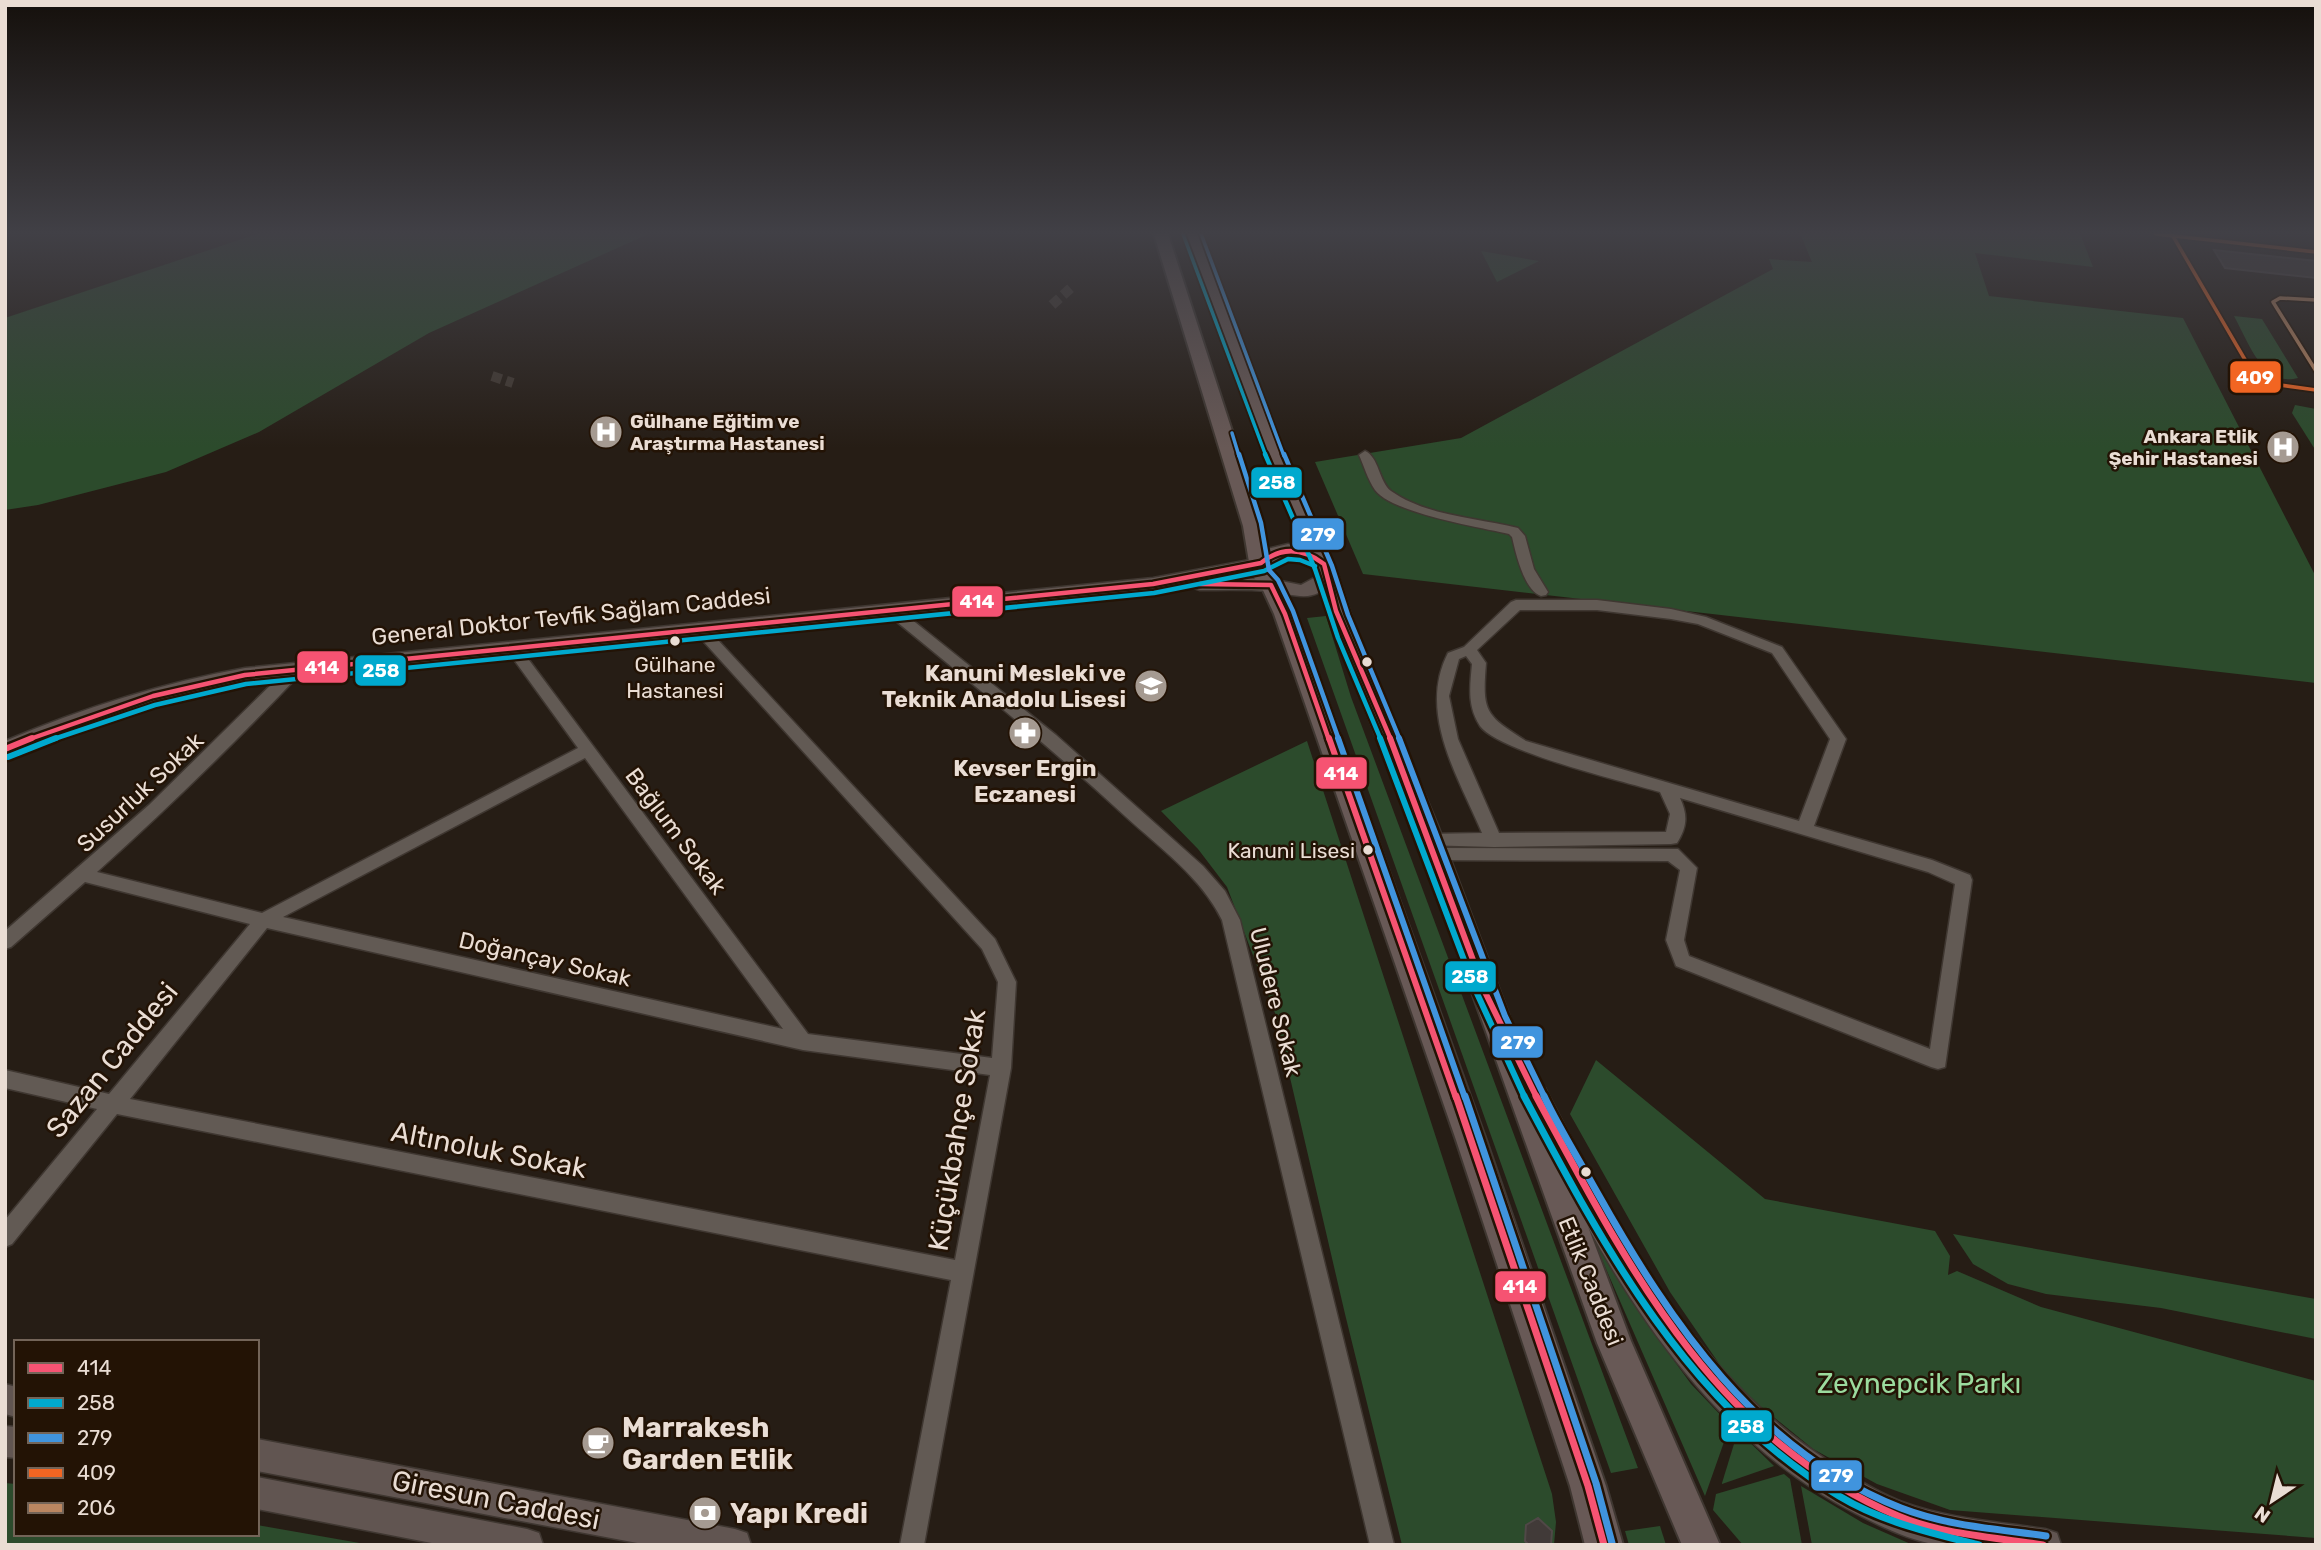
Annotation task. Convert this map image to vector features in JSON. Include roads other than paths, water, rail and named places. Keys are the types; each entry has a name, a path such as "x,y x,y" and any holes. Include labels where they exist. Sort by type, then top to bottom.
{"main road":[{"path":"1183,303 1266,574 1285,614 1471,1140 1588,1486 1604,1545"},
{"name":"Etlik Caddesi","path":"1218,303 1273,451 1432,847 1497,1020 1556,1193 1668,1475 1700,1545"},
{"path":"1291,549 1306,552 1322,568 1312,589 1302,591 1291,591 1266,574 1272,553 1291,549"},
{"name":"General Doktor Tevfik Sağlam Caddesi","path":"5,749 75,719 154,695 218,680 297,668 1266,574"},
{"path":"1497,1020 1599,1217 1633,1275 1706,1376 1766,1437 1832,1483 1895,1515 1935,1527 2045,1545"},
{"name":"Giresun Caddesi","path":"259,1455 735,1545"},
{"name":"Giresun Caddesi","path":"259,1493 527,1545"}],"street":[{"path":"1365,455 1381,489 1390,496 1422,510 1513,531 1518,536 1527,569 1541,592"},
{"path":"1494,841 1450,739 1442,696 1453,656 1469,650 1516,605 1597,605 1671,614 1701,620 1777,650 1838,739 1804,831"},
{"name":"Uludere Sokak","path":"891,610 1051,739 1197,871 1219,896 1231,920 1382,1545"},
{"name":"Küçükbahçe Sokak","path":"699,628 989,944 1007,982 1001,1068 912,1545"},
{"name":"Bağlum Sokak","path":"512,647 803,1042"},
{"path":"1432,847 1672,855 1689,868 1675,940 1682,961 1938,1061 1964,880 1932,867 1521,745 1487,724 1476,697 1479,663 1469,650"},
{"name":"Susurluk Sokak","path":"5,942 83,875 217,752 297,668"},
{"path":"264,920 587,750"},
{"path":"1432,847 1494,841 1671,838 1679,829 1678,808 1666,789"},
{"name":"Doğançay Sokak","path":"83,875 264,920 803,1042 1001,1068"},
{"name":"Sazan Caddesi","path":"5,1237 264,920"},
{"name":"Altınoluk Sokak","path":"5,1079 112,1104 963,1272"}],"tunnel":[{"path":"492,376 513,383"}],"place":[{"name":"Gülhane Eğitim ve Araştırma Hastanesi","path":"606,432"},
{"name":"Ankara Etlik Şehir Hastanesi","path":"2283,447"},
{"name":"Gülhane Hastanesi","path":"675,641"},
{"name":"Kanuni Mesleki ve Teknik Anadolu Lisesi","path":"1151,686"},
{"name":"Kevser Ergin Eczanesi","path":"1025,733"},
{"name":"Kanuni Lisesi","path":"1368,850"},
{"name":"Marrakesh Garden Etlik","path":"598,1443"},
{"name":"Yapı Kredi","path":"705,1513"}],"park label":[{"name":"Zeynepcik Parkı","path":"1919,1383"}]}
